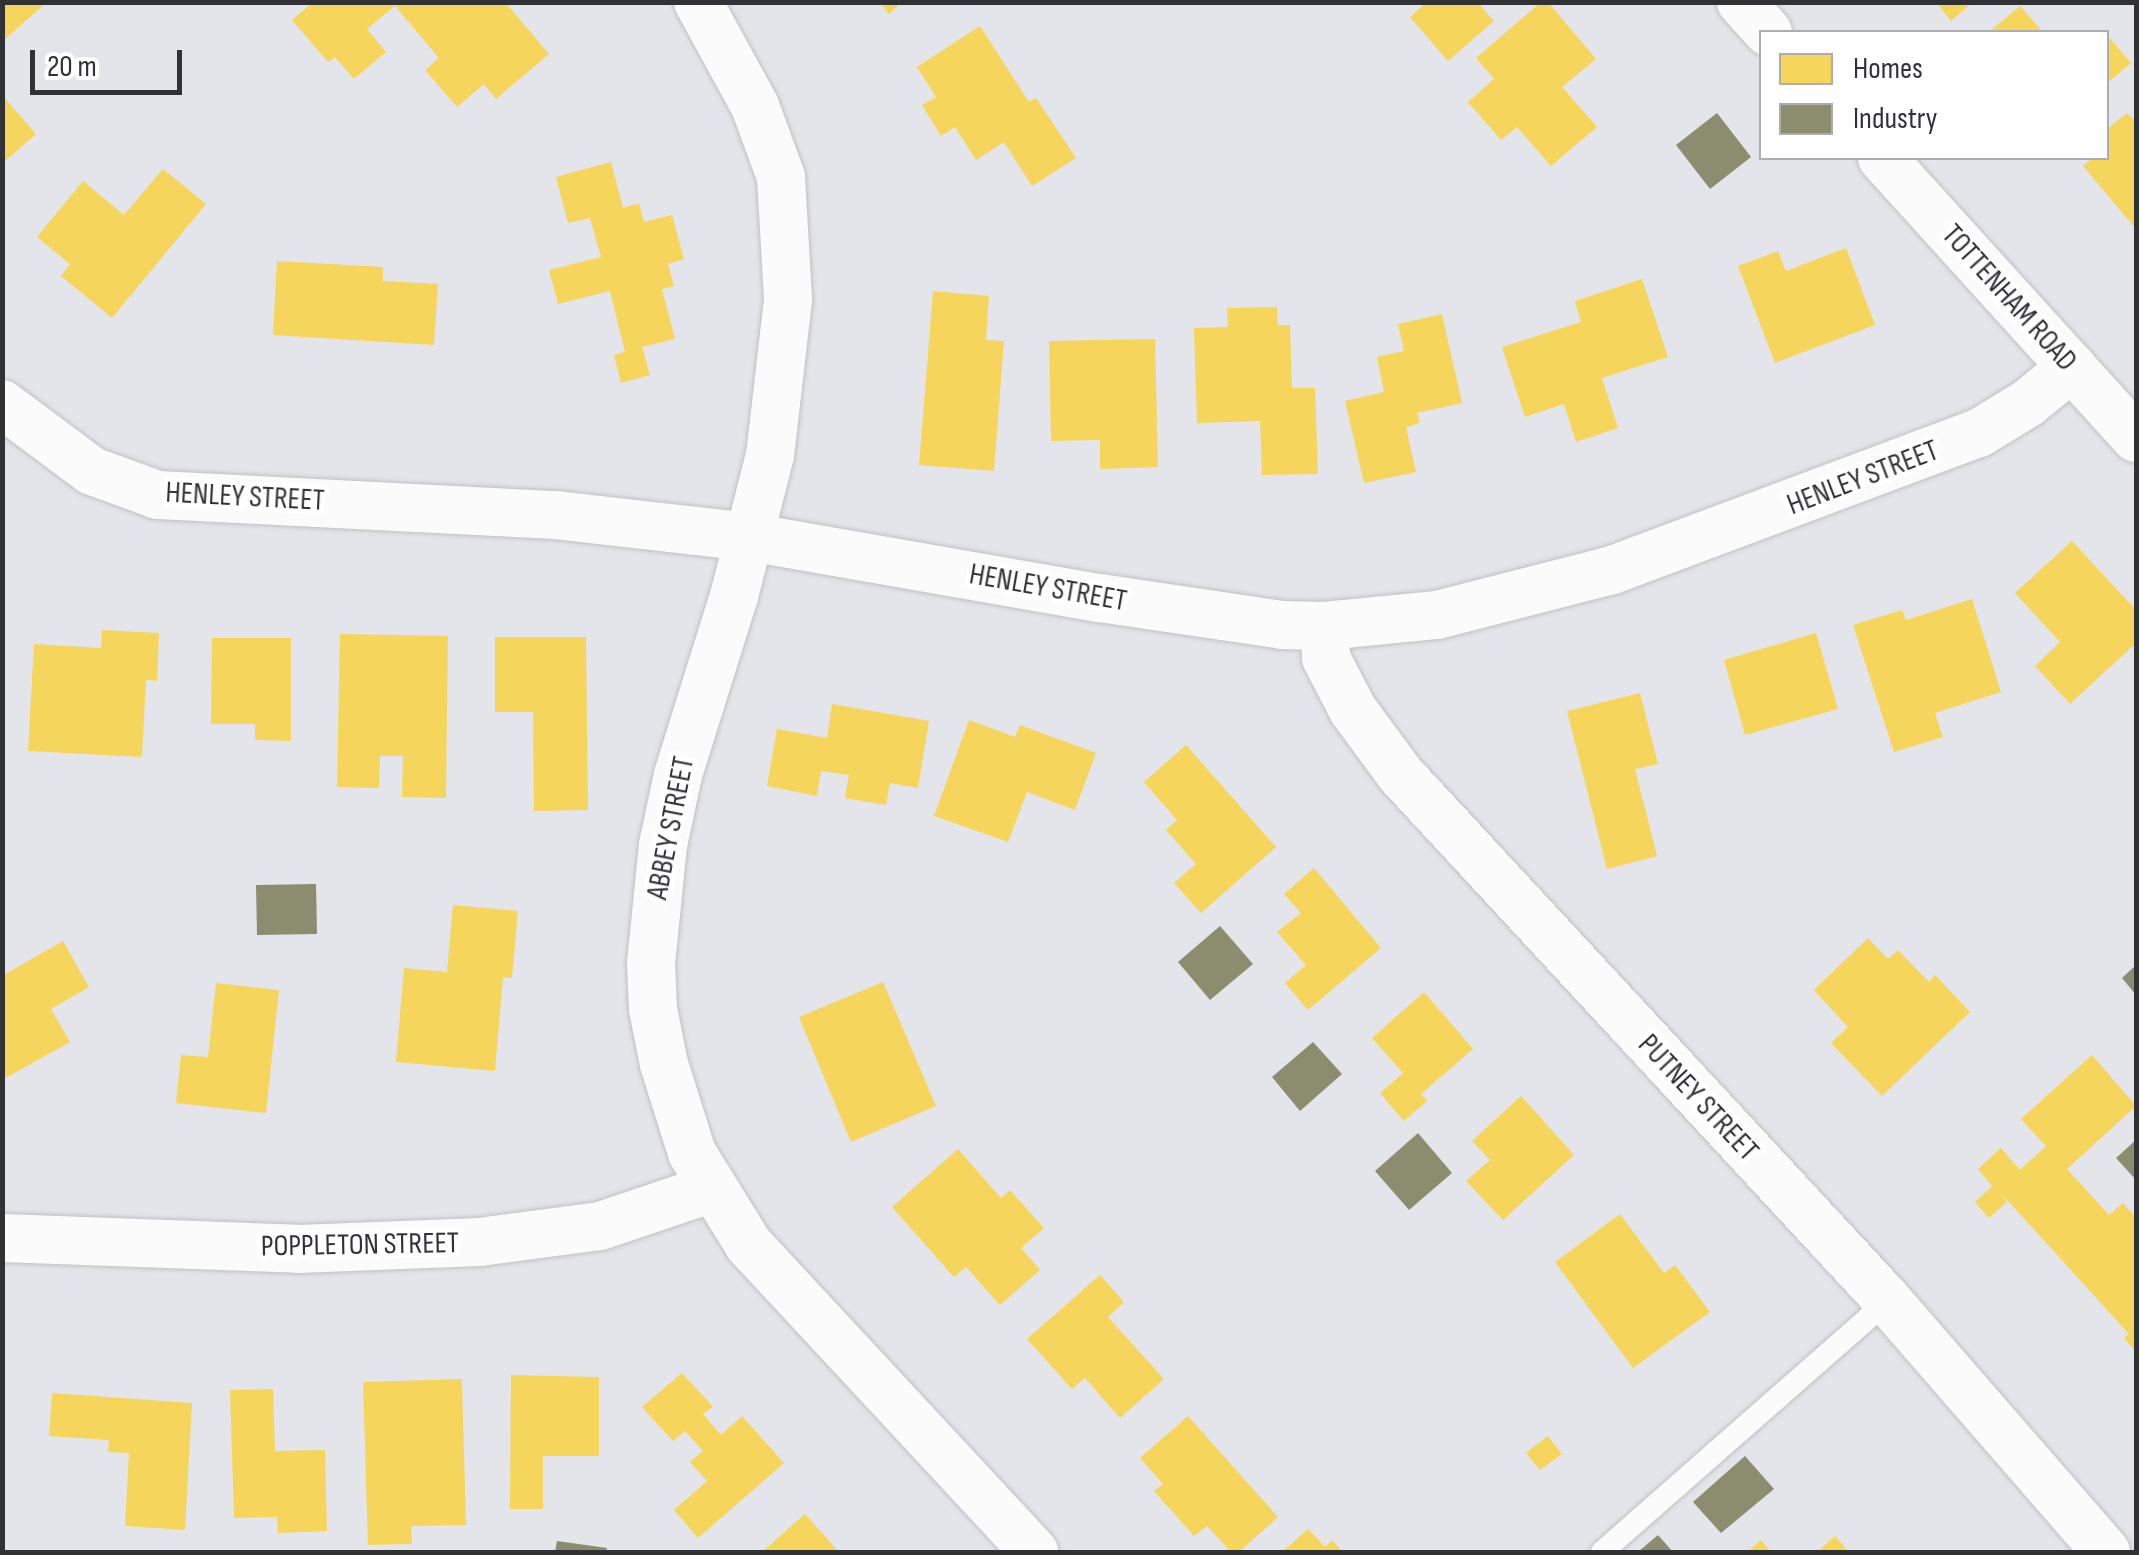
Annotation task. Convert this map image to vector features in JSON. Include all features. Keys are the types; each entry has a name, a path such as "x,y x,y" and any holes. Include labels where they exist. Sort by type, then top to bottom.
{"street":[{"name":"ABBEY STREET","path":"698,2 755,106 781,176 788,236 782,370 770,455 678,775 663,845 651,963 654,1009 674,1103 710,1189 748,1246 1034,1552"},
{"path":"1741,2 1766,30"},
{"name":"TOTTENHAM ROAD","path":"1884,160 2136,438"},
{"name":"HENLEY STREET","path":"2,404 92,471 158,495 456,508 749,537 1100,598 1282,624 1324,626 1437,615 1612,570 1979,433 2028,403 2072,367"},
{"name":"PUTNEY STREET","path":"1324,626 1326,658 1352,710 1401,776 1888,1301 2106,1552"},
{"name":"POPPLETON STREET","path":"2,1238 298,1249 480,1242 600,1226 710,1189"}],"lane":[{"path":"1602,1552 1888,1301"}],"building: Homes":[{"path":"2,2 47,2 2,42"},
{"path":"313,2 505,2 549,54 496,99 484,84 457,107 425,70 439,58 395,6 367,29 386,52 354,79 335,57 328,62 292,20"},
{"path":"879,2 902,2 889,14"},
{"path":"1427,2 1477,2 1494,21 1448,61 1410,17"},
{"path":"1541,2 1548,2 1596,59 1562,87 1597,127 1551,166 1517,127 1501,140 1468,102 1494,79 1476,58"},
{"path":"1936,2 1973,2 1951,21"},
{"path":"2020,6 2041,30 1991,30"},
{"path":"980,26 1029,102 1036,98 1076,158 1032,186 1004,142 976,160 955,127 941,136 922,105 936,97 917,67"},
{"path":"2109,37 2131,63 2109,81"},
{"path":"3,96 36,134 3,163"},
{"path":"2127,113 2133,119 2136,116 2136,229 2083,166 2090,160 2109,160 2109,128"},
{"path":"611,162 623,208 639,203 644,222 672,215 684,259 668,264 674,286 662,289 675,339 642,347 650,375 621,383 614,355 625,352 610,291 558,304 549,270 601,257 590,218 568,223 556,177"},
{"path":"163,169 206,204 112,318 61,276 70,264 37,237 83,181 124,215"},
{"path":"1846,248 1875,325 1775,363 1738,266 1778,251 1786,271"},
{"path":"277,261 383,267 383,281 438,284 434,345 273,335"},
{"path":"1642,279 1668,357 1602,378 1618,428 1576,442 1564,404 1525,417 1502,347 1581,322 1575,301"},
{"path":"933,291 989,296 986,340 1004,341 994,471 919,465"},
{"path":"1277,307 1278,325 1290,325 1292,388 1315,388 1318,474 1262,475 1260,421 1197,423 1194,328 1228,327 1227,308"},
{"path":"1442,314 1462,403 1417,413 1420,423 1406,427 1416,472 1364,483 1345,401 1384,392 1377,357 1404,351 1398,324"},
{"path":"1155,339 1158,467 1100,469 1100,440 1051,441 1049,341"},
{"path":"2072,541 2136,610 2136,643 2070,704 2035,666 2060,642 2015,593"},
{"path":"1972,599 2001,692 1935,713 1943,737 1894,752 1853,625 1902,610 1906,620"},
{"path":"102,630 159,633 157,681 146,680 142,757 28,751 34,644 101,648"},
{"path":"1816,633 1838,709 1745,735 1724,660"},
{"path":"340,634 448,636 446,798 402,797 403,756 380,756 379,788 337,787"},
{"path":"495,637 586,637 588,810 534,811 533,712 495,712"},
{"path":"212,638 291,638 291,741 255,740 255,724 211,724"},
{"path":"1640,693 1658,764 1635,769 1657,856 1607,869 1567,711"},
{"path":"832,704 929,721 918,788 890,783 886,805 845,798 849,775 821,771 817,796 767,786 777,729 827,738"},
{"path":"969,720 1015,737 1020,725 1096,753 1075,810 1027,792 1008,842 934,816"},
{"path":"1186,745 1276,847 1201,913 1174,883 1196,864 1166,830 1177,820 1144,782"},
{"path":"1314,868 1381,948 1308,1010 1285,983 1306,965 1277,932 1301,913 1284,894"},
{"path":"453,905 518,911 512,978 503,977 495,1071 396,1062 404,968 447,972"},
{"path":"1868,938 1888,959 1898,950 1929,982 1935,975 1970,1012 1882,1096 1831,1043 1848,1027 1814,990"},
{"path":"63,941 89,987 51,1009 70,1042 2,1080 2,976"},
{"path":"883,982 936,1106 851,1142 799,1017"},
{"path":"216,983 279,990 266,1113 176,1103 181,1055 208,1057"},
{"path":"1424,992 1473,1049 1421,1094 1427,1101 1404,1121 1380,1093 1403,1073 1372,1038"},
{"path":"2092,1055 2136,1106 2067,1169 2109,1215 2123,1203 2136,1218 2136,1352 2124,1338 2129,1334 1998,1190 2007,1202 1989,1218 1975,1202 1992,1186 1978,1169 2001,1148 2020,1170 2046,1146 2021,1119"},
{"path":"1521,1096 1574,1155 1503,1220 1466,1181 1490,1160 1472,1141"},
{"path":"958,1149 1001,1198 1010,1190 1044,1228 1021,1248 1040,1270 1000,1305 966,1267 954,1277 892,1207"},
{"path":"1620,1214 1664,1273 1675,1265 1710,1312 1633,1368 1555,1262"},
{"path":"1100,1275 1124,1302 1108,1317 1164,1379 1120,1418 1085,1378 1072,1389 1027,1339"},
{"path":"682,1373 713,1407 703,1414 721,1435 742,1416 784,1463 698,1538 674,1510 707,1481 690,1462 703,1451 685,1431 673,1441 642,1407"},
{"path":"511,1375 599,1377 599,1456 543,1456 543,1509 510,1509"},
{"path":"462,1379 466,1525 411,1526 412,1544 368,1545 363,1382"},
{"path":"273,1389 275,1451 325,1450 327,1531 278,1533 277,1517 234,1518 230,1390"},
{"path":"52,1393 192,1403 185,1530 125,1526 129,1453 108,1452 109,1440 49,1436"},
{"path":"1188,1416 1278,1517 1239,1552 1231,1552 1207,1526 1194,1536 1154,1491 1163,1484 1140,1458"},
{"path":"1548,1436 1562,1454 1540,1470 1526,1453"},
{"path":"805,1514 839,1552 762,1552"},
{"path":"1308,1529 1325,1547 1332,1540 1343,1552 1282,1552"},
{"path":"1835,1536 1849,1552 1817,1552"},
{"path":"1761,1540 1771,1552 1747,1552"}],"building: Industry":[{"path":"1717,113 1751,157 1710,189 1676,145"},
{"path":"316,884 317,934 257,935 256,885"},
{"path":"1220,926 1253,964 1210,1000 1178,962"},
{"path":"2136,965 2136,995 2122,978"},
{"path":"1313,1042 1342,1074 1300,1111 1272,1077"},
{"path":"1418,1133 1452,1173 1409,1210 1375,1171"},
{"path":"2136,1140 2136,1180 2116,1158"},
{"path":"1745,1456 1774,1489 1721,1533 1693,1502"},
{"path":"1658,1535 1673,1552 1638,1552"},
{"path":"557,1541 607,1548 606,1552 555,1552"}]}
